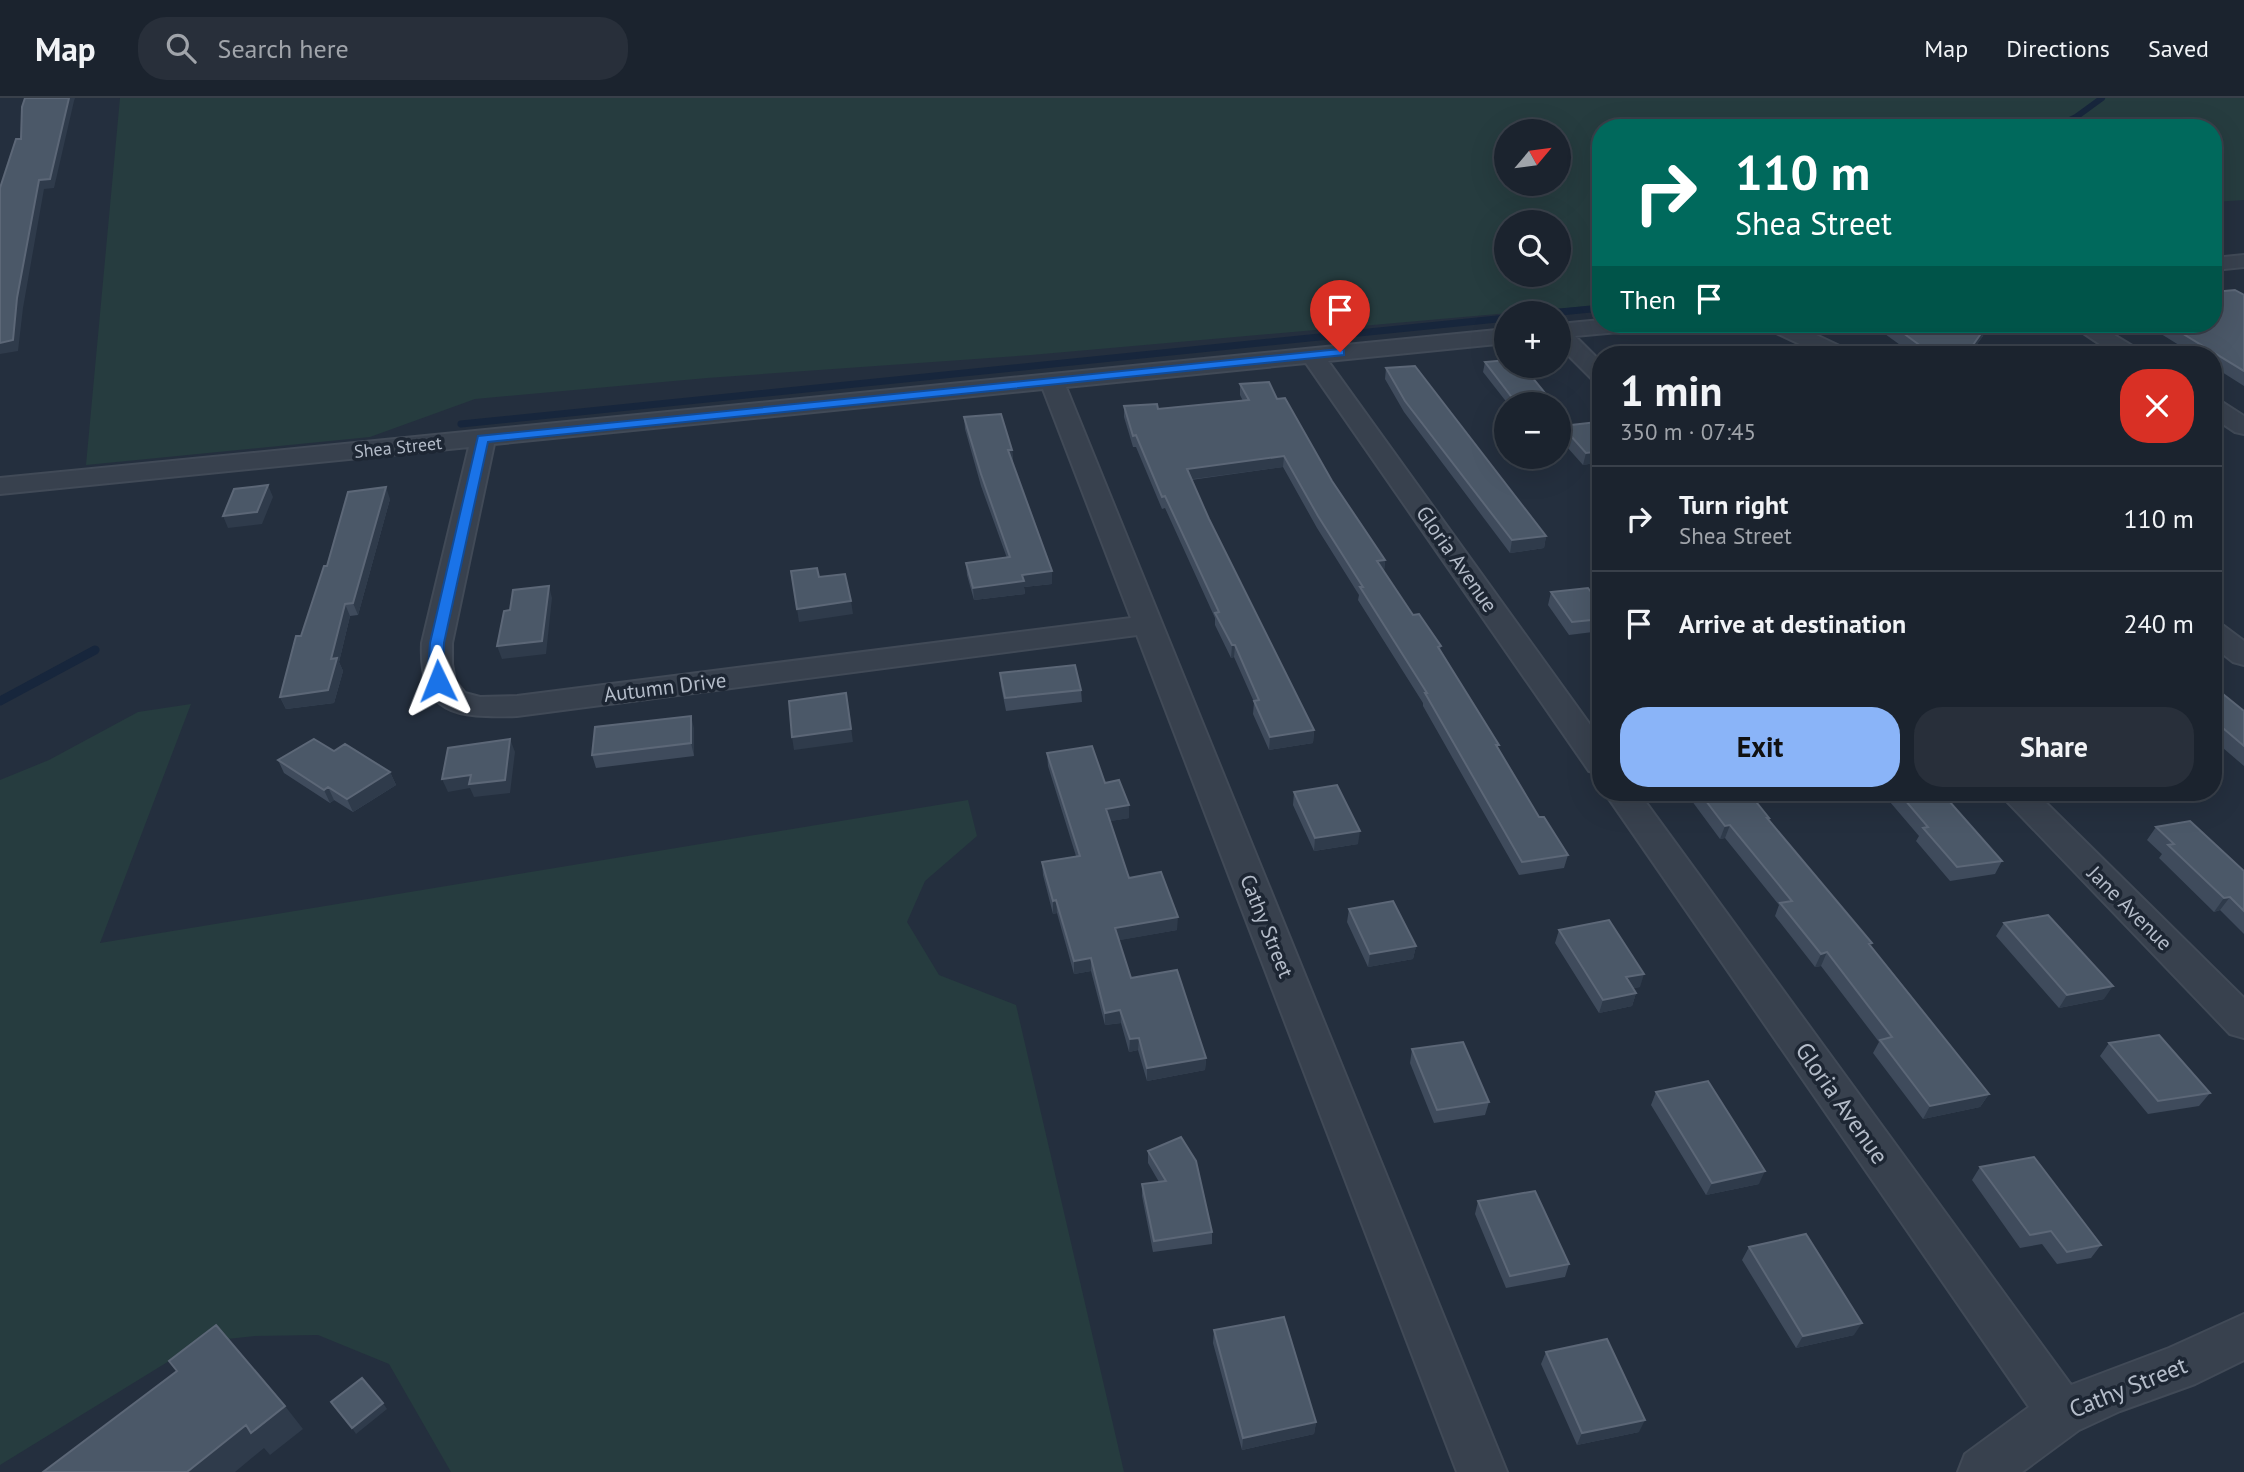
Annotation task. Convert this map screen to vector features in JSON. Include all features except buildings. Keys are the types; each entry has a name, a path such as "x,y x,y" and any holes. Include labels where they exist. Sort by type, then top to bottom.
{"street":[{"path":"1571,331 1592,328"},
{"path":"1795,333 1821,346"},
{"path":"2096,333 2116,346"},
{"name":"Shea Street","path":"0,486 1494,337"},
{"path":"1571,344 1592,366"},
{"name":"Gloria Avenue","path":"1312,355 1592,750"},
{"name":"Cathy Street","path":"1052,381 1482,1472"},
{"path":"2222,412 2244,426"},
{"name":"Autumn Drive","path":"482,439 437,643 435,669 438,681 443,691 454,701 472,706 517,706 1148,625"},
{"path":"2222,638 2244,656"},
{"name":"Gloria Avenue","path":"1628,801 2062,1413"},
{"name":"Jane Avenue","path":"2024,801 2244,1023"},
{"name":"Cathy Street","path":"1983,1472 2062,1413 2111,1391 2178,1368 2244,1336"}],"green space":[{"path":"120,98 2244,98 2244,200 2222,201 2222,119 1592,119 1592,306 1571,308 1571,301 1494,301 1494,314 1031,355 707,378 475,399 370,437 86,465"},
{"path":"191,704 100,943 968,800 977,836 925,881 907,922 939,975 1016,1005 1124,1472 451,1472 389,1364 318,1335 255,1336 200,1342 0,1465 0,780 49,760 138,712"}],"waterway":[{"path":"2072,119 2102,98"},
{"path":"1571,311 1592,309"},
{"path":"461,424 1494,319"},
{"path":"0,701 95,650"}],"route":[{"path":"438,681 435,669 437,643 482,439 1340,352"}]}
